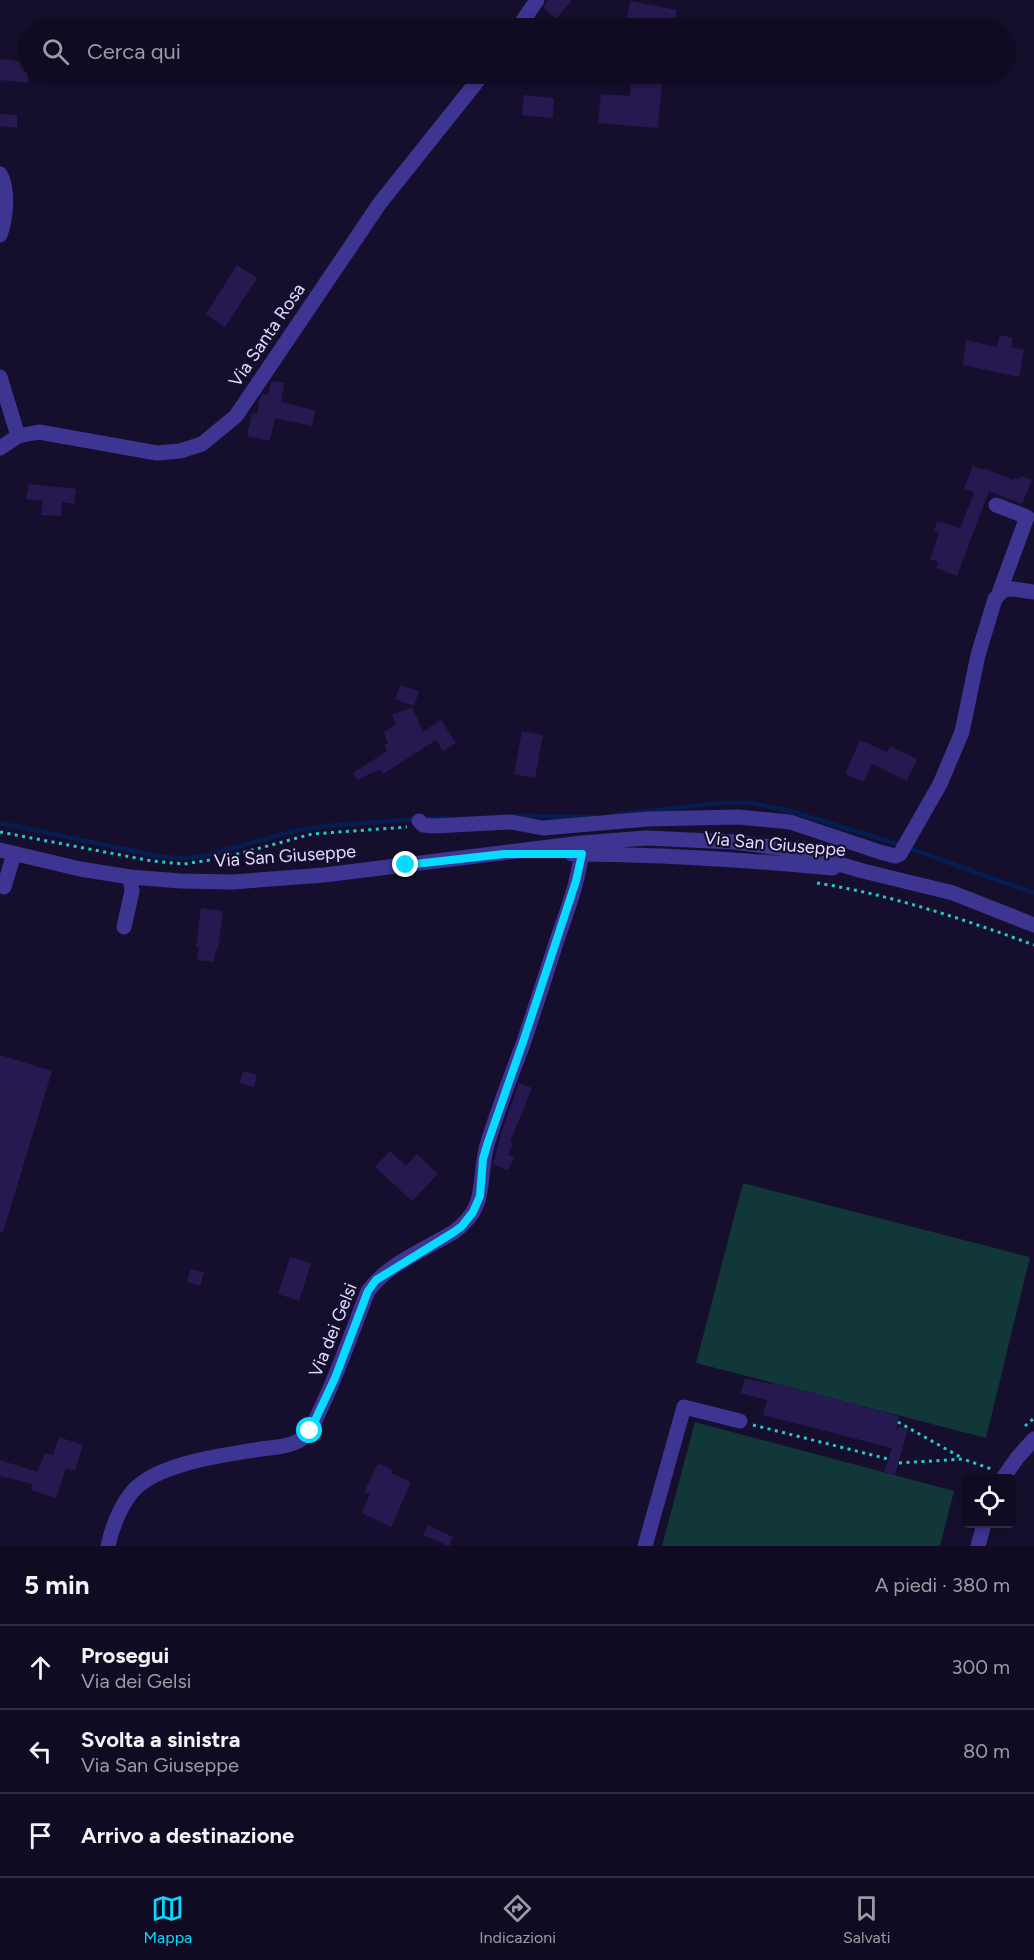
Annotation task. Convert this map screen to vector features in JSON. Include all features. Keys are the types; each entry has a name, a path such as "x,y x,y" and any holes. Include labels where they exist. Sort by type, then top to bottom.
{"street":[{"path":"525,18 537,0"},
{"name":"Via Santa Rosa","path":"0,448 18,436 39,432 157,453 180,451 202,444 219,432 236,416 380,203 475,84"},
{"path":"0,174 5,184 4,225 0,235"},
{"path":"0,377 18,436"},
{"path":"415,824 433,826 511,822 543,828 648,819 738,817 790,822 895,856 905,847 940,784 962,732 978,655 1027,517 996,505"},
{"path":"999,593 1014,589 1034,592"},
{"path":"732,859 738,817"},
{"name":"Via San Giuseppe","path":"7,852 80,869 130,877 181,881 274,880 504,854 582,849 646,838 734,842 787,849 953,893 1034,924"},
{"name":"Via San Giuseppe","path":"582,849 863,871"},
{"name":"Via dei Gelsi","path":"108,1546 112,1529 125,1504 133,1491 147,1481 169,1469 210,1458 288,1444 303,1438 310,1431 335,1378 368,1291 376,1280 454,1232 473,1212 480,1196 483,1159 488,1142 576,881 582,849"},
{"path":"4,887 7,852"},
{"path":"124,927 132,891 130,877"},
{"path":"645,1546 684,1407 740,1421"},
{"path":"997,1474 1017,1458 1034,1439"},
{"path":"978,1546 983,1528"}],"path":[{"path":"0,832 120,856 184,864 223,858 312,834 415,824"},
{"path":"814,882 927,908 1034,945"},
{"path":"740,1421 888,1459"},
{"path":"898,1422 963,1459 997,1474"},
{"path":"899,1462 963,1459"}],"green space":[{"path":"743,1183 1030,1257 986,1438 696,1363"},
{"path":"695,1422 954,1491 940,1546 662,1546"}],"building":[{"path":"547,0 572,0 557,18 544,8"},
{"path":"630,1 677,10 676,18 627,18"},
{"path":"0,59 18,61 18,82 0,80"},
{"path":"631,84 662,84 658,128 598,123 601,94 630,96"},
{"path":"524,95 554,98 553,118 522,115"},
{"path":"0,114 17,115 17,128 0,126"},
{"path":"237,265 257,278 225,327 206,314"},
{"path":"1000,335 1013,338 1011,347 1024,350 1019,377 963,365 966,340 997,347"},
{"path":"272,381 284,383 281,402 315,410 312,426 275,418 270,441 247,436 252,413 257,414 260,398 262,394 268,395"},
{"path":"973,466 1013,480 1022,476 1032,480 1022,504 989,491 957,576 936,568 938,562 930,559 939,533 934,532 937,521 960,528 974,493 964,488"},
{"path":"29,484 76,489 74,504 62,502 61,516 41,515 43,501 26,499"},
{"path":"400,685 419,691 414,706 395,699"},
{"path":"412,707 423,732 441,720 456,743 443,751 436,740 383,774 380,769 357,780 353,773 387,751 384,746 388,743 384,732 396,725 392,715"},
{"path":"522,731 543,735 535,778 514,774"},
{"path":"860,740 887,752 890,746 917,759 907,781 872,764 863,782 845,774"},
{"path":"201,908 223,911 214,962 197,960 199,947 196,947"},
{"path":"0,1055 52,1071 3,1232 0,1232"},
{"path":"243,1071 257,1075 254,1087 240,1083"},
{"path":"519,1083 532,1088 510,1142 513,1144 508,1155 514,1157 508,1170 493,1164 501,1133"},
{"path":"390,1151 406,1166 417,1154 438,1174 412,1201 375,1167"},
{"path":"290,1257 311,1263 299,1301 278,1294"},
{"path":"190,1269 204,1272 200,1286 187,1282"},
{"path":"745,1378 771,1384 772,1382 899,1416 896,1431 899,1427 908,1429 895,1475 884,1472 892,1448 763,1415 767,1400 741,1393"},
{"path":"59,1437 83,1445 75,1471 66,1468 56,1498 31,1490 33,1484 0,1476 0,1460 37,1472 45,1453 53,1455"},
{"path":"378,1463 392,1470 391,1473 411,1482 391,1527 362,1513 370,1494 364,1492"},
{"path":"428,1525 453,1537 449,1546 423,1535"}],"waterway":[{"path":"613,815 720,803 752,803 790,811 897,844 1034,893"},
{"path":"511,816 593,817"},
{"path":"427,819 449,818"},
{"path":"0,823 162,857 186,858 208,855 294,831 326,826 416,819"}],"route":[{"path":"310,1431 335,1378 368,1291 376,1280 454,1232 473,1212 482,1187 483,1159 488,1142 576,881 582,854 504,854 406,865"}]}
